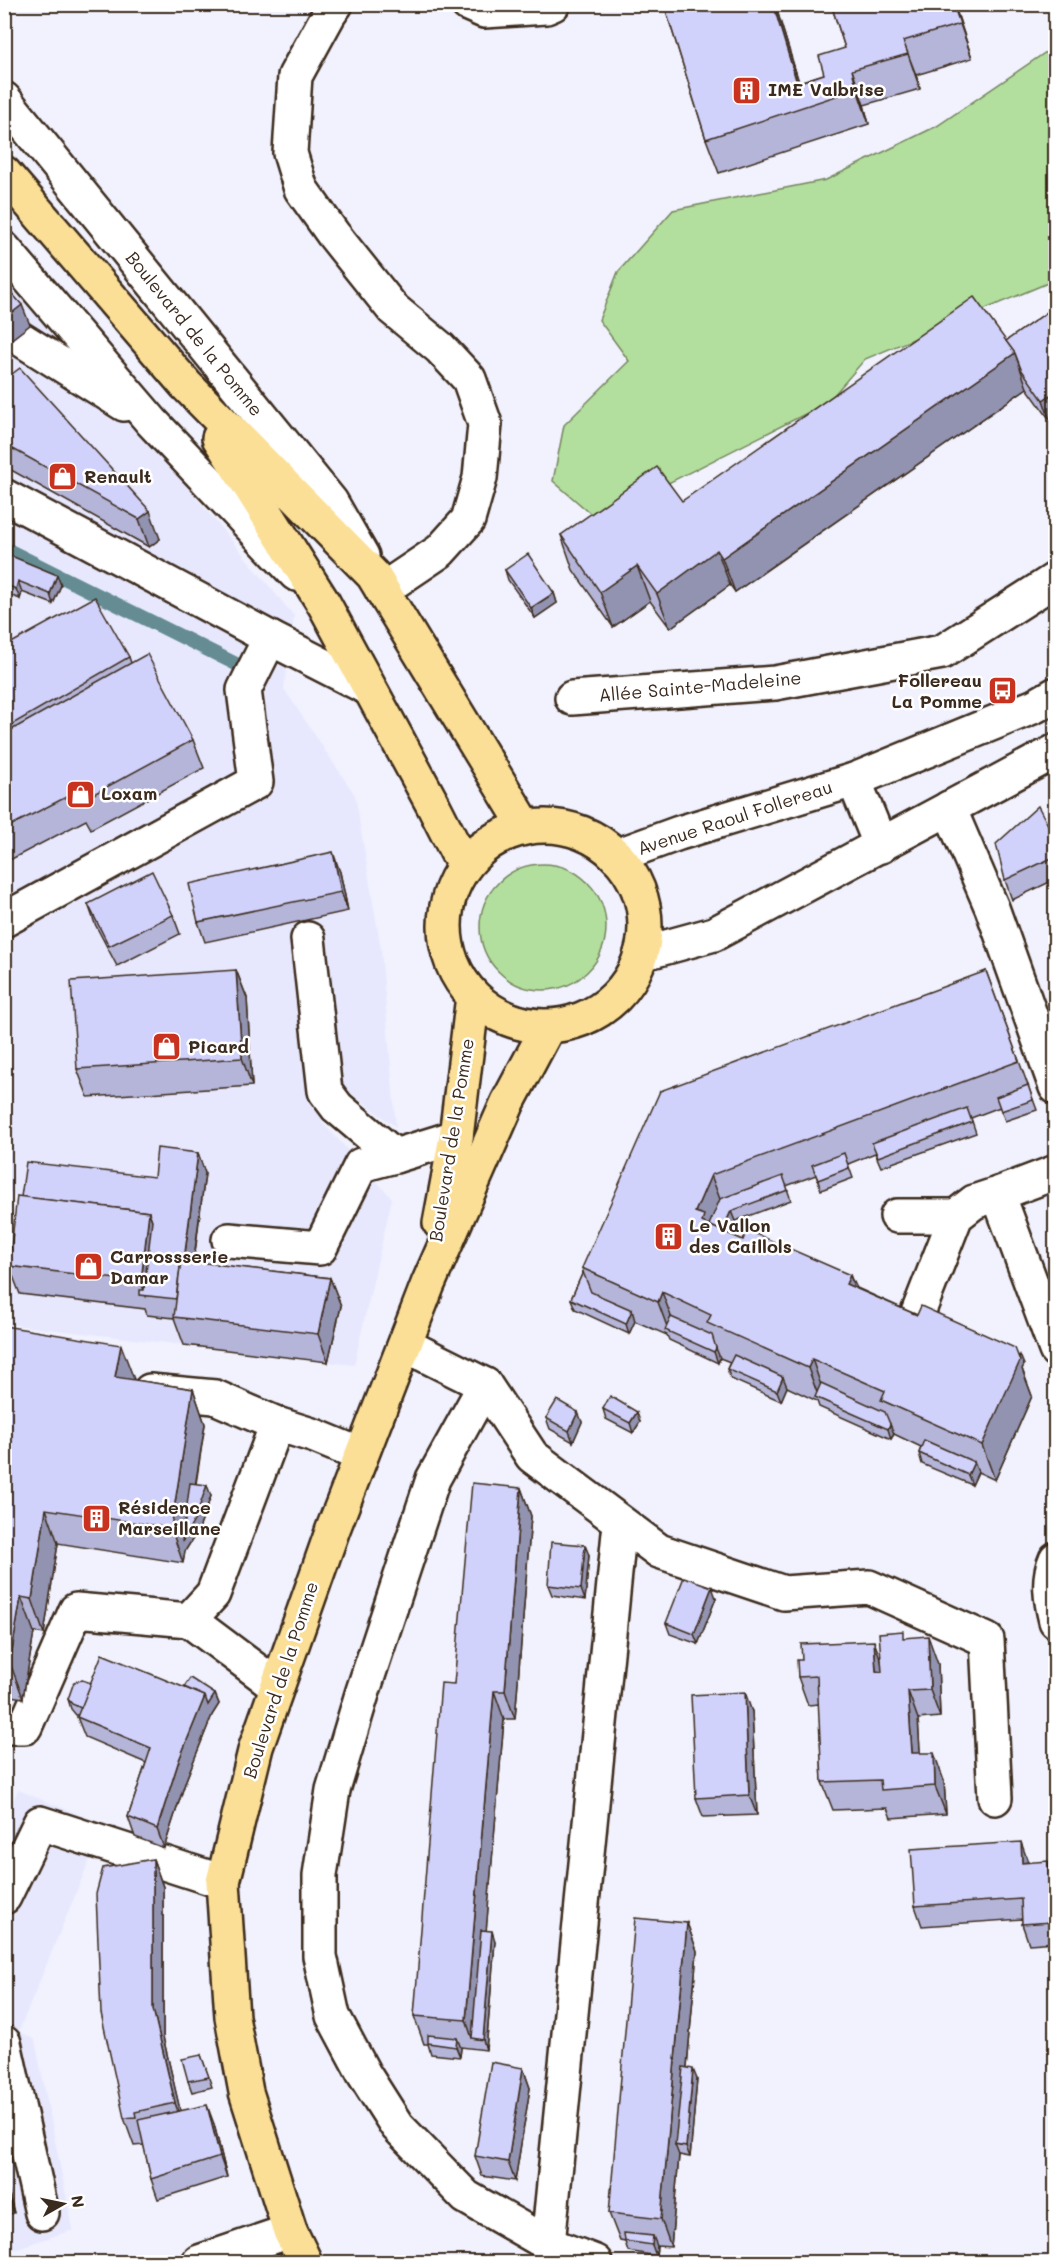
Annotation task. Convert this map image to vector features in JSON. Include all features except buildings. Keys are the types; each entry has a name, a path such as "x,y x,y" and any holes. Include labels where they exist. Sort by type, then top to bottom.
{"main road":[{"name":"Boulevard de la Pomme","path":"4,173 186,385 378,583 526,827"},
{"name":"Boulevard de la Pomme","path":"186,385 324,604 464,866"},
{"path":"551,825 575,830 597,840 616,856 632,877 642,901 645,928 641,954 631,978 616,997 596,1013 573,1023 548,1027 520,1024 494,1013 473,996 456,973 447,947 445,918 451,891 464,866 476,852 508,832 526,827 551,825"},
{"name":"Boulevard de la Pomme","path":"428,1284 456,1137 473,996"},
{"name":"Boulevard de la Pomme","path":"305,2262 290,2231 244,2081 232,2017 223,1882 256,1747 361,1455 428,1284 508,1102 548,1027"}],"street":[{"path":"336,4 295,76 290,153 301,189 333,234 393,309 440,348 469,379 485,424 480,478 468,520 440,551 378,583"},
{"path":"468,4 484,11 546,7 553,4"},
{"name":"Boulevard de la Pomme","path":"4,99 331,502 378,583"},
{"name":"Boulevard de la Pomme","path":"4,249 152,422 324,604"},
{"path":"16,336 152,422"},
{"path":"4,496 270,638 369,688"},
{"name":"Allée Sainte-Madeleine","path":"572,698 775,683 942,652 1056,579"},
{"path":"4,920 256,783 244,690 270,638"},
{"name":"Avenue Raoul Follereau","path":"616,856 679,833 854,780 1035,706 1056,694"},
{"path":"641,954 714,934 1056,751"},
{"name":"Avenue Raoul Follereau","path":"854,780 882,846"},
{"path":"949,808 992,908 1056,1087"},
{"path":"308,939 325,1091 337,1107 395,1156"},
{"path":"229,1240 320,1248 362,1165 456,1137"},
{"path":"918,1313 956,1216 974,1202 1056,1172"},
{"path":"998,1194 1056,1350"},
{"path":"897,1216 956,1216"},
{"path":"405,1345 485,1385 532,1456 659,1551 784,1593 869,1587 987,1640 995,1798"},
{"path":"485,1385 433,1479 333,1790 320,1875 320,1956 333,2016 364,2074 397,2126 466,2197 548,2244 595,2262"},
{"path":"146,1391 216,1397 278,1424 361,1455"},
{"path":"189,1620 213,1594 278,1424"},
{"path":"548,2244 620,1523"},
{"path":"1056,1559 1052,1569 1051,1600 1056,1621"},
{"path":"4,1727 25,1727 76,1610 189,1620 277,1686"},
{"path":"4,1897 40,1823 223,1882"},
{"path":"4,2043 42,2214"},
{"path":"199,2262 290,2231"}],"shaded area":[{"path":"4,265 294,616 284,689 355,795 381,950 396,1127 352,1094 321,1121 392,1198 354,1365 5,1324 5,1297 10,1292 25,1207 4,1186"},
{"path":"18,1790 104,1825 19,2031 35,2040 73,2230 5,2252 4,1805 14,1799"}],"green space":[{"path":"1055,46 1055,280 865,359 827,403 597,519 553,481 564,425 629,361 599,320 618,272 673,210 826,180 937,126"},
{"path":"543,864 567,869 588,882 601,903 606,927 601,951 588,972 567,985 543,990 519,985 498,972 485,951 480,927 485,903 498,882 519,869"}],"waterway":[{"path":"4,548 236,664"}],"place":[{"name":"IME Valbrise","path":"747,90"},
{"name":"Renault","path":"63,477"},
{"name":"Follereau La Pomme","path":"1003,691"},
{"name":"Loxam","path":"80,794"},
{"name":"Picard","path":"167,1047"},
{"name":"Le Vallon des Caillols","path":"668,1236"},
{"name":"Carrossserie Damar","path":"89,1267"},
{"name":"Résidence Marseillane","path":"97,1518"}]}
